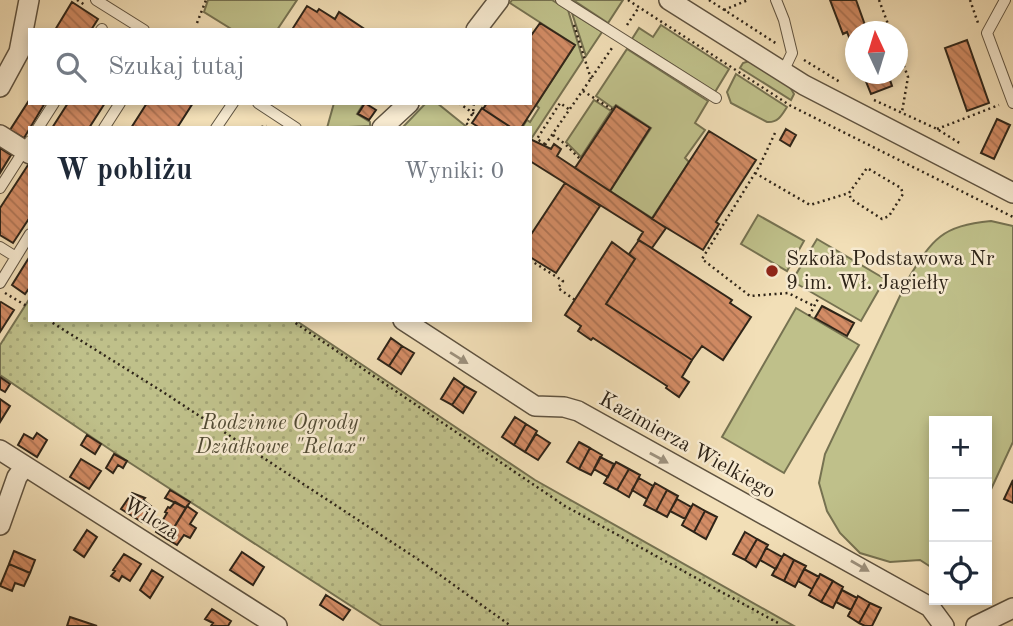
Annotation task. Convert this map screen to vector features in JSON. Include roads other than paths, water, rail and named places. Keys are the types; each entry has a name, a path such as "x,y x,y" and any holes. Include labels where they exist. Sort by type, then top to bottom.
{"street":[{"path":"0,88 19,52 29,0"},
{"path":"478,28 499,0"},
{"path":"668,0 783,72 1013,192"},
{"path":"384,126 407,105"},
{"path":"0,135 28,148"},
{"name":"Kazimierza Wielkiego","path":"406,322 535,406 564,407 578,411 849,560 930,607 944,626"},
{"name":"Wilcza","path":"0,450 277,626"},
{"path":"0,525 17,477 25,466"},
{"path":"976,626 1013,608"}],"lane":[{"path":"96,0 141,28"},
{"path":"776,0 792,53 783,72"},
{"path":"1005,0 987,33 1012,102"},
{"path":"564,2 716,98"},
{"path":"39,126 53,105"},
{"path":"105,126 119,105"},
{"path":"217,126 232,105"},
{"path":"261,105 293,126"},
{"path":"0,188 28,148"},
{"path":"0,283 28,237"},
{"path":"0,247 16,257"}],"place":[{"name":"Szkoła Podstawowa Nr 9 im. Wł. Jagiełły","path":"772,271"}],"park label":[{"name":"Rodzinne Ogrody Działkowe \"Relax\"","path":"280,435"}]}
